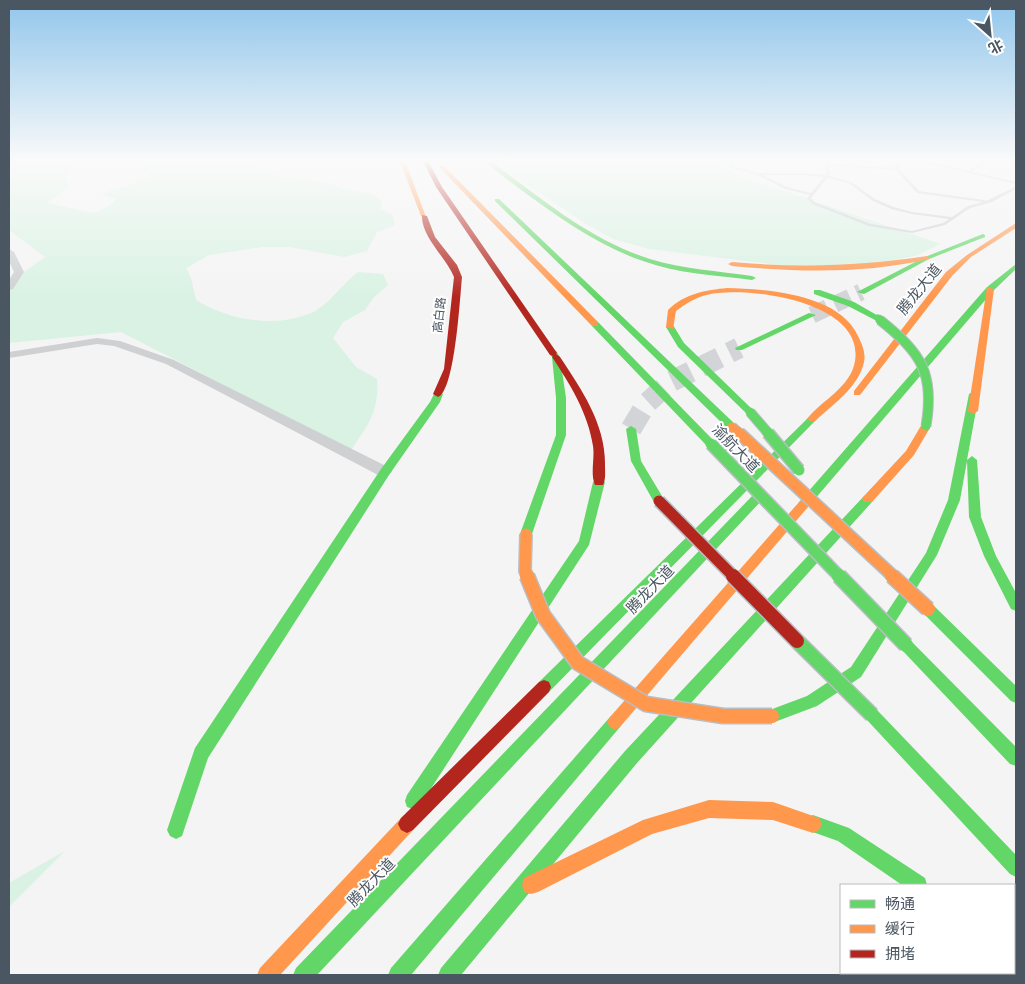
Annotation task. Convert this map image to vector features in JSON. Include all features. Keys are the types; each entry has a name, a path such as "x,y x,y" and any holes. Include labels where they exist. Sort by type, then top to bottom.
{"main road":[{"name":"高白路","path":"176,830 201,754 385,472 435,402 448,369 458,277 453,265 432,237 419,205"},
{"path":"381,850 585,542 598,498 600,455 594,422 556,357 451,205"},
{"name":"渝航大道","path":"479,205 1016,758"},
{"name":"渝航大道","path":"502,205 732,427 928,609 1016,696"},
{"path":"448,975 631,757 910,453 926,426 932,398 928,374 914,350 878,318 837,298 787,284 688,269 648,260 599,239 550,205"},
{"path":"861,292 927,258 1016,224"},
{"name":"腾龙大道","path":"846,404 949,274 969,256 1016,224"},
{"path":"599,239 653,254 790,271 852,270 927,258"},
{"path":"398,975 990,290 1014,267"},
{"path":"267,975 381,850 852,379 860,360 860,346 851,329 838,317 814,305 767,291 736,290 707,292 685,300 672,310 669,326 680,345 750,412 866,552"},
{"path":"556,357 562,398 561,435 526,534 525,571 543,615 578,663 646,704 723,716 772,716 812,701 856,672 931,555 954,500 974,394 990,290"},
{"path":"739,348 812,315"},
{"path":"974,394 971,448 975,517 990,556 1016,605"},
{"path":"631,429 636,460 659,501 872,715 1016,868"},
{"name":"腾龙大道","path":"303,975 798,455"},
{"path":"521,890 649,826 708,809 773,811 843,834 917,884"}],"street":[{"path":"9,287 19,272 10,258"},
{"path":"9,355 98,341 116,343 170,362 385,472"}],"lane":[{"path":"818,205 870,225 912,232 927,230 976,205"},
{"path":"886,205 914,213 953,218"}],"green space":[{"path":"9,205 56,205 94,213 109,206 382,205 381,209 393,215 395,225 377,232 367,251 344,257 290,247 263,247 209,255 186,268 191,278 196,300 223,313 254,320 270,321 301,317 315,311 358,272 383,274 388,285 374,297 365,310 343,322 333,338 356,367 377,379 376,400 372,417 351,450 121,332 9,343 9,283 45,257 9,230"},
{"path":"558,205 825,205 941,244 915,256 874,264 786,266 649,249 613,239"},
{"path":"65,851 9,907 9,883"}],"tunnel":[{"path":"812,315 861,292"},
{"path":"631,429 646,404 670,382 739,348"}],"traffic: fast":[{"path":"502,205 732,427"},
{"path":"546,205 602,241 646,260 672,267 752,278"},
{"path":"861,292 927,258 983,236"},
{"path":"804,504 990,289 1016,266"},
{"path":"817,292 851,304 878,318"},
{"path":"739,348 812,315"},
{"path":"878,318 905,341 915,352 922,364 927,376 929,391 926,426"},
{"path":"595,324 711,444"},
{"path":"670,327 681,345 750,412"},
{"path":"526,534 561,435 561,398 556,357 553,353"},
{"path":"176,830 201,754 385,472 435,402 438,394"},
{"path":"772,716 812,701 856,672 931,555 954,500 974,394"},
{"path":"750,412 799,470"},
{"path":"544,687 812,419"},
{"path":"631,429 636,461 659,501"},
{"path":"711,444 906,645"},
{"path":"972,460 975,517 990,556 1016,605"},
{"path":"413,801 585,542 599,482"},
{"path":"303,975 759,496"},
{"path":"448,975 631,757 868,499"},
{"path":"928,609 1016,696"},
{"path":"797,641 872,715"},
{"path":"906,645 1016,758"},
{"path":"872,715 1016,868"},
{"path":"398,975 615,722"},
{"path":"813,824 843,834 917,884"}],"traffic: slow":[{"path":"420,205 424,216"},
{"path":"479,205 595,324"},
{"path":"857,393 949,274 969,256 1016,225"},
{"path":"732,264 781,268 829,268 878,265 927,258"},
{"path":"973,411 990,289"},
{"path":"670,327 672,310 695,296 710,292 748,291 772,293 818,305 837,315 851,328 858,345 860,362 851,380 812,419"},
{"path":"868,499 910,453 926,426"},
{"path":"732,427 928,609"},
{"path":"615,722 804,504"},
{"path":"526,534 525,571 543,615 578,663 646,704 723,716 772,716"},
{"path":"531,885 649,826 709,809 773,811 813,824"},
{"path":"267,975 407,824"}],"traffic: jam":[{"path":"451,205 553,353"},
{"path":"424,216 432,237 453,265 458,277 448,369 438,394"},
{"path":"556,357 590,415 598,446 600,463 599,482"},
{"path":"659,501 797,641"},
{"path":"407,824 544,687"}]}
